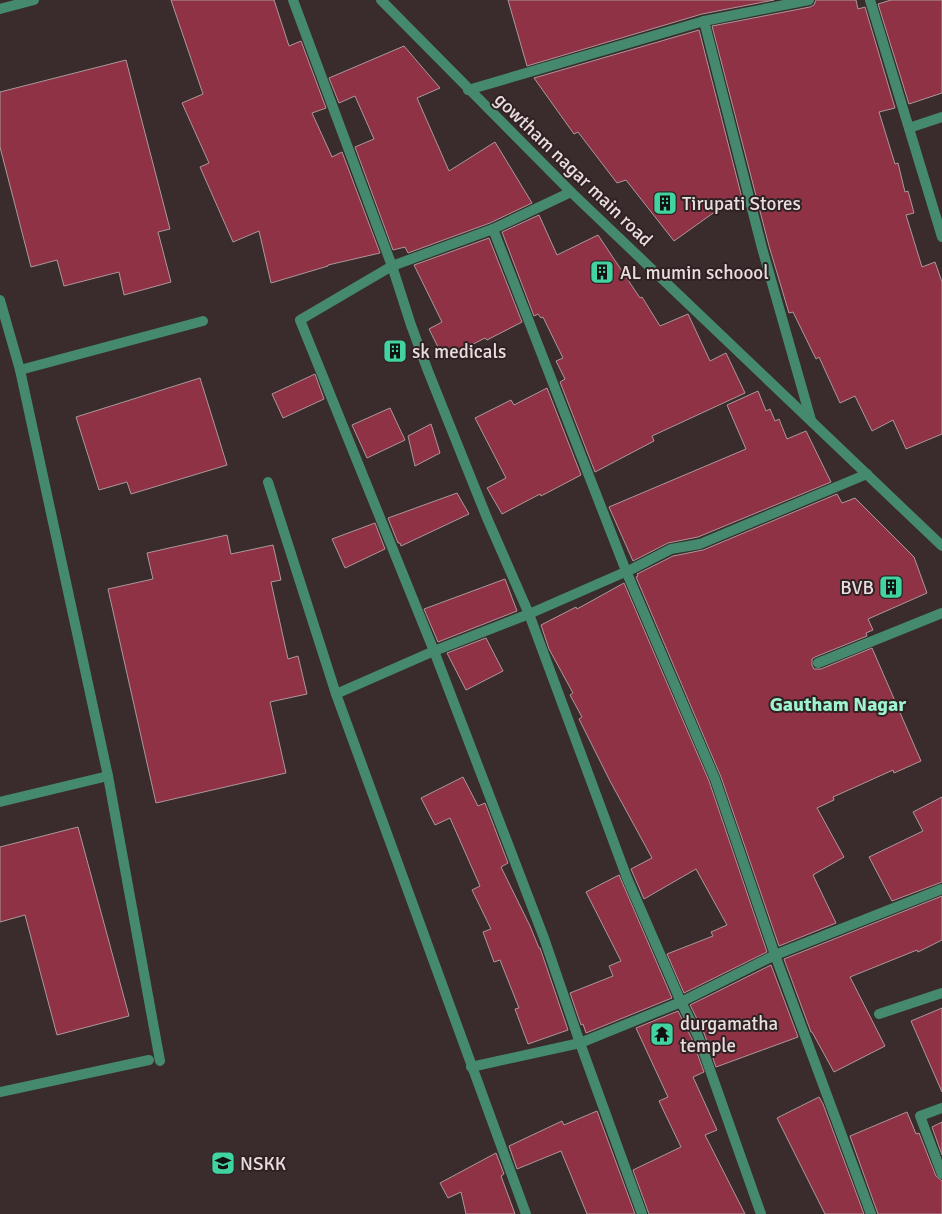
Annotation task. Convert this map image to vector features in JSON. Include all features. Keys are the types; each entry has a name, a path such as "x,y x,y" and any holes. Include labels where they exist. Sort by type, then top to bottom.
{"street":[{"path":"0,9 34,0"},
{"path":"293,0 392,266 428,371 487,518 529,614 627,878 681,1002 698,1036 760,1214"},
{"name":"gowtham nagar main road","path":"381,0 571,192 942,546"},
{"path":"468,90 704,20 809,0"},
{"path":"870,0 942,236"},
{"path":"704,20 762,248 811,421"},
{"path":"909,128 942,118"},
{"path":"571,192 493,229 392,266 300,320 434,651 544,938 642,1214"},
{"path":"493,229 626,571 715,779 775,955 871,1214"},
{"path":"0,300 20,370 108,776 160,1061"},
{"path":"20,370 203,321"},
{"path":"336,694 434,651 529,614 626,571 670,549 700,544 867,474"},
{"path":"268,482 336,694 526,1214"},
{"path":"818,663 942,612"},
{"path":"0,802 108,776"},
{"path":"471,1067 580,1043 681,1002 775,955 942,889"},
{"path":"879,1014 942,993"},
{"path":"0,1092 149,1060"},
{"path":"942,1108 920,1116 942,1174"}],"building":[{"path":"171,0 274,0 289,46 301,41 326,108 312,113 332,157 342,152 380,253 328,265 271,283 259,231 233,242 200,167 209,163 182,103 203,94"},
{"path":"508,0 774,0 702,14 527,66"},
{"path":"816,0 856,0 858,9 865,7 895,108 879,112 895,164 898,163 905,192 908,191 914,213 906,215 922,267 935,262 942,282 942,434 906,449 893,420 872,431 855,396 840,403 819,357 816,359 793,312 789,313 769,246 712,26 810,7 814,5"},
{"path":"891,0 942,0 942,93 909,104 878,4"},
{"path":"699,30 743,202 716,211 674,241 626,180 617,183 578,132 574,134 534,78"},
{"path":"404,46 440,88 417,98 449,171 495,142 532,203 490,223 408,253 405,247 393,250 355,147 374,139 355,96 339,103 329,78"},
{"path":"126,60 170,229 158,232 171,282 124,295 119,272 64,286 57,260 31,267 0,147 0,92"},
{"path":"539,215 557,255 598,235 660,326 688,314 710,361 726,353 745,393 652,436 654,441 595,472 560,382 565,379 556,361 563,358 543,317 541,318 538,314 534,316 502,232"},
{"path":"489,238 522,322 444,359 429,329 442,322 414,265"},
{"path":"315,374 324,399 283,418 272,394"},
{"path":"200,378 227,465 131,494 127,482 99,490 76,417"},
{"path":"547,388 581,475 502,514 487,488 506,478 475,418 511,400 514,405"},
{"path":"758,391 766,411 770,409 775,421 779,419 787,439 806,431 831,482 698,537 668,543 633,561 609,507 746,449 727,405"},
{"path":"390,408 405,440 367,458 352,425"},
{"path":"431,424 440,453 415,466 408,436"},
{"path":"457,493 469,514 401,546 398,543 388,518"},
{"path":"837,494 842,503 855,498 914,557 927,593 868,619 873,630 866,633 867,636 815,657 812,659 812,665 814,669 821,669 872,648 921,761 894,773 893,770 833,797 834,800 817,808 844,857 813,875 836,923 779,946 721,777 636,577 638,576 637,574 673,556 703,550"},
{"path":"375,523 385,549 345,568 332,539"},
{"path":"227,535 231,554 273,545 281,580 271,582 288,659 298,656 307,694 270,702 286,773 156,803 108,589 153,579 147,553"},
{"path":"505,579 517,611 438,642 424,609"},
{"path":"624,583 709,781 767,952 684,993 667,954 713,936 711,932 727,925 696,869 644,899 631,869 652,858 579,719 582,717 570,695 573,693 549,649 541,625 576,607 577,609"},
{"path":"486,638 503,671 466,690 447,653"},
{"path":"463,777 478,806 485,803 508,863 501,867 540,948 568,1030 528,1044 515,1009 519,1008 500,960 494,962 483,932 491,929 472,890 480,886 450,818 435,825 421,798"},
{"path":"942,797 942,882 892,901 869,857 923,831 913,812"},
{"path":"78,827 129,1016 57,1035 25,915 0,922 0,847"},
{"path":"619,875 672,998 586,1033 583,1024 581,1025 570,993 613,976 609,966 621,961 586,892"},
{"path":"942,896 942,940 918,952 917,950 850,977 885,1046 834,1072 811,1032 784,959"},
{"path":"771,965 798,1037 716,1067 704,1033 690,1005"},
{"path":"942,1008 942,1092 911,1021"},
{"path":"678,1011 692,1039 704,1072 693,1077 717,1130 705,1135 745,1214 649,1214 633,1170 681,1147 659,1101 668,1097 636,1028"},
{"path":"819,1097 864,1214 825,1214 777,1118"},
{"path":"597,1111 635,1214 587,1214 561,1151 517,1169 509,1146 562,1121 564,1125"},
{"path":"907,1112 916,1134 919,1133 936,1176 942,1181 942,1214 878,1214 850,1136"},
{"path":"942,1122 942,1155 932,1127"},
{"path":"496,1153 504,1174 501,1176 515,1214 466,1214 461,1192 448,1198 440,1183"}],"place":[{"name":"Tirupati Stores","path":"665,203"},
{"name":"AL mumin schoool","path":"602,272"},
{"name":"sk medicals","path":"395,351"},
{"name":"BVB","path":"891,587"},
{"name":"durgamatha temple","path":"662,1034"},
{"name":"NSKK","path":"223,1163"}],"district":[{"name":"Gautham Nagar","path":"838,704"}]}
